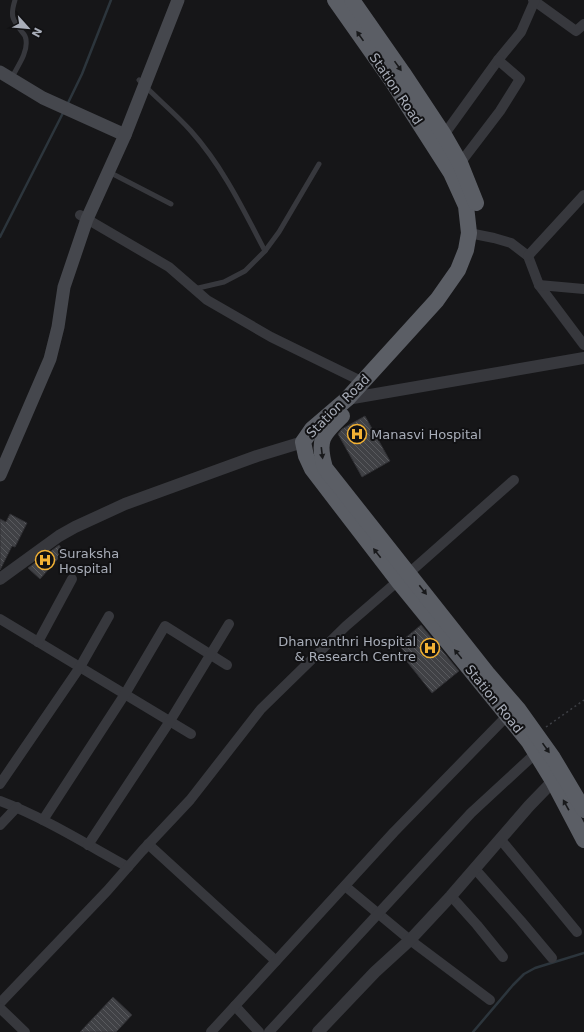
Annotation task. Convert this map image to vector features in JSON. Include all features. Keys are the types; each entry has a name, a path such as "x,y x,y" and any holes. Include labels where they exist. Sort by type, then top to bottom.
{"highway":[{"name":"Station Road","path":"335,0 355,6 403,73 439,141 476,203 474,234 477,252 467,275 447,304 357,392 312,429 303,442 306,456 312,470 518,709 536,734 558,776 584,840"},
{"name":"Station Road","path":"357,392 327,430 321,442 320,453 325,468 507,716 529,742 536,754 558,776 584,810"}],"main road":[{"path":"142,83 170,0"},
{"path":"0,454 54,326 84,217 178,0"},
{"path":"6,76 43,98 121,133"},
{"path":"84,217 108,172 121,133"},
{"path":"0,475 50,359 54,326"}],"street":[{"path":"439,141 498,60 521,32 534,0 576,31 584,24"},
{"path":"456,168 500,111 520,79 498,60"},
{"path":"528,256 584,196"},
{"path":"84,217 169,267 207,300 271,337 357,392 584,358"},
{"path":"474,234 510,243 528,256 539,286 584,345"},
{"path":"539,286 584,289"},
{"path":"0,579 59,536 111,510 256,456 303,442"},
{"path":"0,1003 107,891 148,844 190,800 261,709 346,626 514,480"},
{"path":"38,642 72,579"},
{"path":"0,784 80,667 109,616"},
{"path":"0,619 191,734"},
{"path":"88,845 170,721 230,624"},
{"path":"43,820 125,694 165,626 227,665"},
{"path":"211,1032 394,832 507,716"},
{"path":"269,1032 471,813 536,754"},
{"path":"318,1032 375,972 410,940 558,776"},
{"path":"0,801 17,807 43,820 128,867"},
{"path":"0,825 17,807"},
{"path":"501,840 577,932"},
{"path":"148,844 276,961"},
{"path":"475,869 521,920 552,958"},
{"path":"345,886 410,940 490,1000"},
{"path":"451,896 503,957"},
{"path":"235,1006 259,1032"},
{"path":"0,1008 25,1032"}],"lane":[{"path":"6,76 25,51 27,41 26,36 14,22 12,15 15,0"},
{"path":"142,83 191,130 216,161 240,202 265,251"},
{"path":"193,289 224,282 245,271 265,251 279,232 319,164"},
{"path":"108,172 171,204"}],"path":[{"path":"536,734 584,700"}],"building":[{"path":"365,416 390,461 362,477 338,434 342,429"},
{"path":"10,514 27,523 15,547 12,546 0,570 0,519 6,522"},
{"path":"59,545 64,552 40,579 28,568"},
{"path":"421,625 459,671 432,693 405,659 408,656 398,644"},
{"path":"113,997 132,1015 116,1032 80,1032"}],"waterway":[{"path":"67,105 82,74 111,0"},
{"path":"0,237 64,111"},
{"path":"473,1032 524,974 535,968 584,953"}],"place":[{"name":"Manasvi Hospital","path":"357,434"},
{"name":"Suraksha Hospital","path":"45,560"},
{"name":"Dhanvanthri Hospital & Research Centre","path":"430,648"}]}
